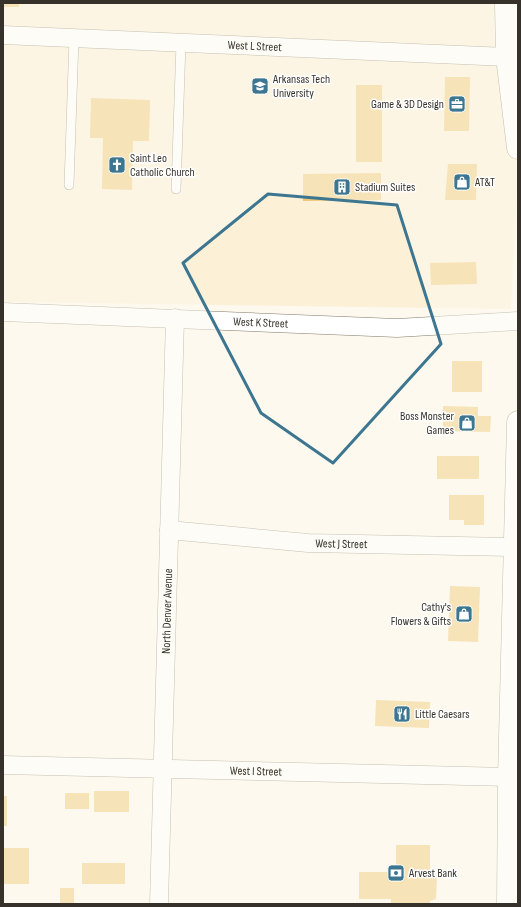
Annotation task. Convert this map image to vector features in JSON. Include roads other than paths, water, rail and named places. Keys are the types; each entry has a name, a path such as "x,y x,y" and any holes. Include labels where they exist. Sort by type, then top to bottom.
{"highway":[{"path":"506,3 512,33 507,57 515,103 518,148"},
{"path":"508,904 509,777 516,590 515,547 518,422"}],"street":[{"name":"West L Street","path":"3,35 507,57"},
{"name":"West K Street","path":"3,312 397,328 518,322"},
{"name":"North Denver Avenue","path":"159,904 175,318"},
{"name":"West J Street","path":"169,530 308,543 515,547"},
{"name":"West I Street","path":"3,765 509,777"}],"lane":[{"path":"69,185 74,38"},
{"path":"176,188 181,43"}],"place":[{"name":"Arkansas Tech University","path":"260,86"},
{"name":"Game & 3D Design","path":"457,104"},
{"name":"Saint Leo Catholic Church","path":"117,165"},
{"name":"AT&T","path":"462,182"},
{"name":"Stadium Suites","path":"342,187"},
{"name":"Boss Monster Games","path":"467,423"},
{"name":"Cathy's Flowers & Gifts","path":"464,614"},
{"name":"Little Caesars","path":"402,714"},
{"name":"Arvest Bank","path":"396,873"}]}
